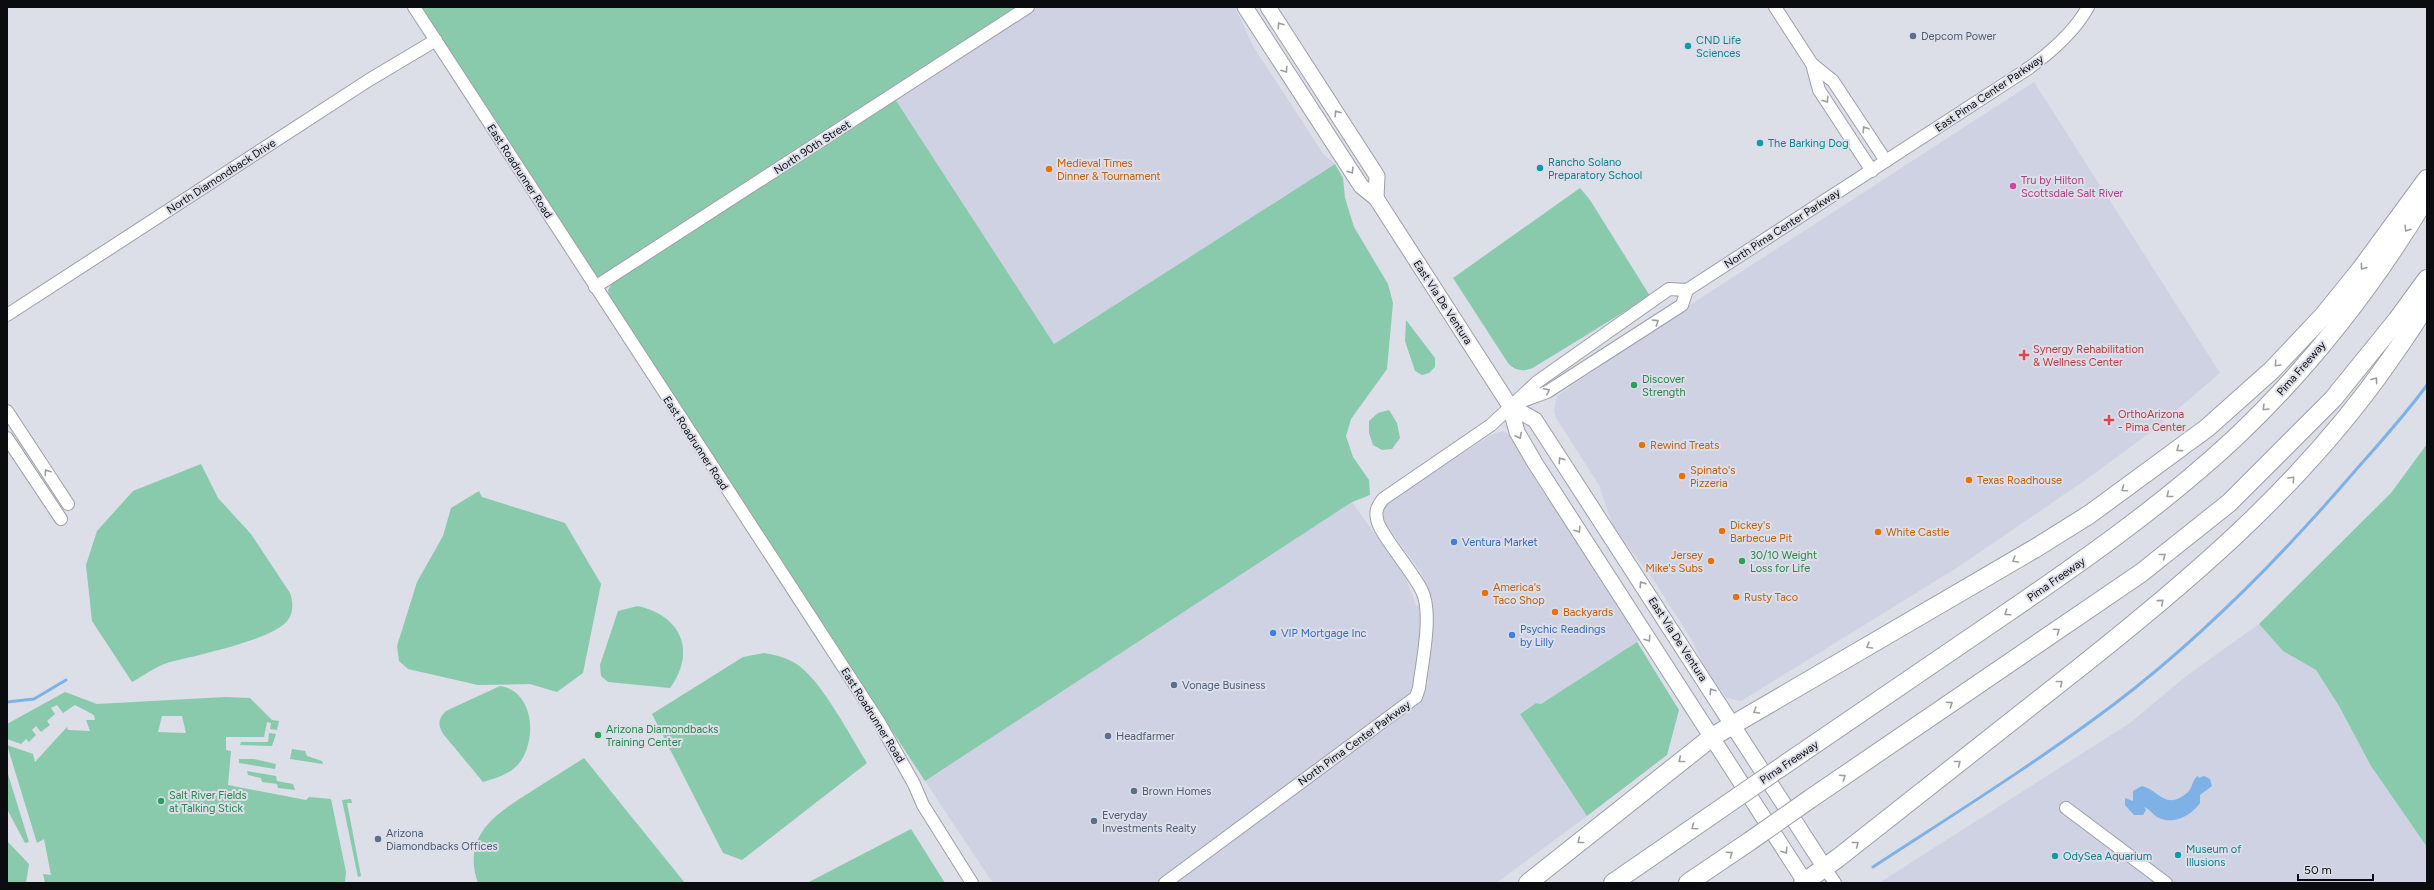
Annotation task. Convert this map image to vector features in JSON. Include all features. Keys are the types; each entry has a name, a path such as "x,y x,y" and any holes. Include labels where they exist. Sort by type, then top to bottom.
{"highway":[{"path":"1528,883 1712,737 2034,549 2101,506 2207,428 2272,370 2323,316 2361,269 2427,179"},
{"name":"Pima Freeway","path":"1613,883 2105,544 2193,475 2274,398 2341,322 2390,255 2427,196"},
{"path":"1688,883 2141,573 2229,503 2333,399 2397,320 2427,279"},
{"path":"1805,883 1830,876 2138,622 2260,513 2339,426 2379,375 2427,303"}],"main road":[{"name":"East Via De Ventura","path":"1245,7 1361,186 1376,198 1510,406 1517,432 1535,463 1805,883"},
{"path":"1268,7 1377,176 1376,198"},
{"name":"East Via De Ventura","path":"1510,406 1535,420 1830,876"}],"street":[{"name":"East Roadrunner Road","path":"414,7 879,722 911,777 923,805 972,883"},
{"name":"North 90th Street","path":"595,287 1028,7"},
{"path":"1775,7 1812,64 1819,90 1879,166"},
{"name":"East Pima Center Parkway","path":"1879,166 2043,58 2073,28 2088,7"},
{"name":"North Diamondback Drive","path":"7,315 370,80 436,40"},
{"path":"1812,64 1833,81 1879,166"},
{"name":"North Pima Center Parkway","path":"1165,883 1416,697 1419,688 1427,611 1423,593 1414,575 1377,520 1377,506 1388,494 1491,425 1537,382 1669,289 1686,290 1879,166"},
{"name":"North Pima Center Parkway","path":"1510,406 1547,392 1682,305 1686,290"},
{"path":"7,411 68,504"},
{"path":"7,438 61,519"},
{"path":"2066,808 2166,883"}],"shaded area":[{"path":"1038,7 1235,7 1253,46 1324,155 1335,164 1054,344 895,99"},
{"path":"2034,82 2220,373 2152,431 2087,479 1958,567 1741,701 1727,698 1707,672 1693,642 1649,573 1620,537 1612,523 1599,485 1556,418 1554,411 1557,396 1690,305"},
{"path":"1503,431 1514,437 1526,465 1547,498 1558,506 1578,536 1598,576 1640,640 1541,704 1536,703 1520,713 1587,816 1496,883 993,883 925,781 1352,502 1406,578 1416,606 1433,601 1420,571 1384,522 1381,516 1383,505 1491,435"},
{"path":"2259,624 2283,651 2316,670 2339,706 2371,766 2427,847 2427,883 1879,883 2130,723 2185,677"}],"green space":[{"path":"419,7 1018,7 601,277 596,276"},
{"path":"895,99 1054,344 1335,164 1343,178 1345,198 1354,227 1388,284 1393,303 1387,369 1351,419 1346,436 1353,457 1369,480 1370,495 1352,502 925,781 610,300 608,290 613,282"},
{"path":"1580,188 1590,200 1650,296 1536,366 1525,370 1514,368 1508,363 1453,278"},
{"path":"1406,320 1435,358 1435,367 1429,373 1422,375 1415,371 1405,341"},
{"path":"1389,410 1397,423 1400,438 1392,449 1382,450 1373,445 1369,433 1369,421 1378,413"},
{"path":"2427,444 2427,847 2371,766 2339,706 2316,670 2283,651 2259,624 2391,493"},
{"path":"201,464 218,498 251,534 290,593 292,610 288,620 280,627 267,634 250,641 213,652 167,663 132,682 92,621 86,565 97,531 133,491"},
{"path":"479,491 482,497 565,523 601,584 583,673 557,692 530,684 478,685 408,669 399,661 397,646 417,582 443,536 451,508"},
{"path":"638,606 653,611 665,618 674,627 680,637 683,649 682,661 678,675 670,688 608,682 601,676 600,665 618,611"},
{"path":"1637,642 1679,710 1667,755 1587,816 1520,714 1536,703 1541,704"},
{"path":"764,653 787,659 805,671 825,695 867,763 742,860 723,853 652,714 743,657"},
{"path":"500,686 511,690 520,697 526,706 529,717 529,741 520,762 512,770 483,782 444,735 440,728 440,718 448,710"},
{"name":"Salt River Fields at Talking Stick","path":"65,692 97,704 225,697 250,698 272,720 279,721 277,730 270,729 271,723 267,722 264,737 226,737 226,750 231,751 228,785 306,800 309,797 331,799 346,872 345,883 45,883 43,874 51,875 44,839 37,843 7,745 33,754 35,762 67,727 68,730 90,731 86,720 95,720 94,715 75,705 63,713 57,705 51,708 55,714 47,721 50,725 41,732 36,726 32,730 36,735 29,742 26,739 21,744 7,739 7,724","holes":["162,716 182,716 186,733 158,732"]},
{"path":"269,733 276,734 272,746 240,745 241,742 268,742"},
{"path":"292,749 305,751 307,756 322,761 323,764 290,759"},
{"path":"584,758 685,883 478,883 474,866 474,851 478,839 486,827 506,808"},
{"path":"239,759 254,759 276,764 275,769 239,763"},
{"path":"7,771 29,842 25,843 7,809"},
{"path":"247,771 276,776 277,781 293,784 295,790 278,788 277,784 262,782 261,778 248,775"},
{"path":"351,799 352,803 347,803 361,876 358,877 342,800"},
{"path":"911,829 945,883 807,883"},
{"path":"7,841 29,864 26,883 7,883"}],"water":[{"path":"2198,776 2199,778 2204,776 2210,779 2212,786 2200,795 2200,803 2197,807 2182,818 2165,820 2157,817 2144,807 2146,810 2143,815 2134,815 2125,805 2125,798 2133,801 2133,791 2142,786 2168,800 2179,798 2189,791 2196,777"}],"waterway":[{"path":"1873,867 2054,747 2145,680 2207,626 2294,540 2389,433 2427,385"},
{"path":"7,702 34,699 66,680"}],"place":[{"name":"Depcom Power","path":"1913,36"},
{"name":"CND Life Sciences","path":"1688,46"},
{"name":"The Barking Dog","path":"1760,143"},
{"name":"Rancho Solano Preparatory School","path":"1540,168"},
{"name":"Medieval Times Dinner & Tournament","path":"1049,169"},
{"name":"Tru by Hilton Scottsdale Salt River","path":"2013,186"},
{"name":"Synergy Rehabilitation & Wellness Center","path":"2024,355"},
{"name":"Discover Strength","path":"1634,385"},
{"name":"OrthoArizona - Pima Center","path":"2109,420"},
{"name":"Rewind Treats","path":"1642,445"},
{"name":"Spinato's Pizzeria","path":"1682,476"},
{"name":"Texas Roadhouse","path":"1969,480"},
{"name":"Dickey's Barbecue Pit","path":"1722,531"},
{"name":"White Castle","path":"1878,532"},
{"name":"Ventura Market","path":"1454,542"},
{"name":"Jersey Mike's Subs","path":"1711,561"},
{"name":"30/10 Weight Loss for Life","path":"1742,561"},
{"name":"America's Taco Shop","path":"1485,593"},
{"name":"Rusty Taco","path":"1736,597"},
{"name":"Backyards","path":"1555,612"},
{"name":"VIP Mortgage Inc","path":"1273,633"},
{"name":"Psychic Readings by Lilly","path":"1512,635"},
{"name":"Vonage Business","path":"1174,685"},
{"name":"Arizona Diamondbacks Training Center","path":"598,735"},
{"name":"Headfarmer","path":"1108,736"},
{"name":"Brown Homes","path":"1134,791"},
{"name":"Salt River Fields at Talking Stick","path":"161,801"},
{"name":"Everyday Investments Realty","path":"1094,821"},
{"name":"Arizona Diamondbacks Offices","path":"378,839"},
{"name":"Museum of Illusions","path":"2178,855"},
{"name":"OdySea Aquarium","path":"2055,856"}]}
